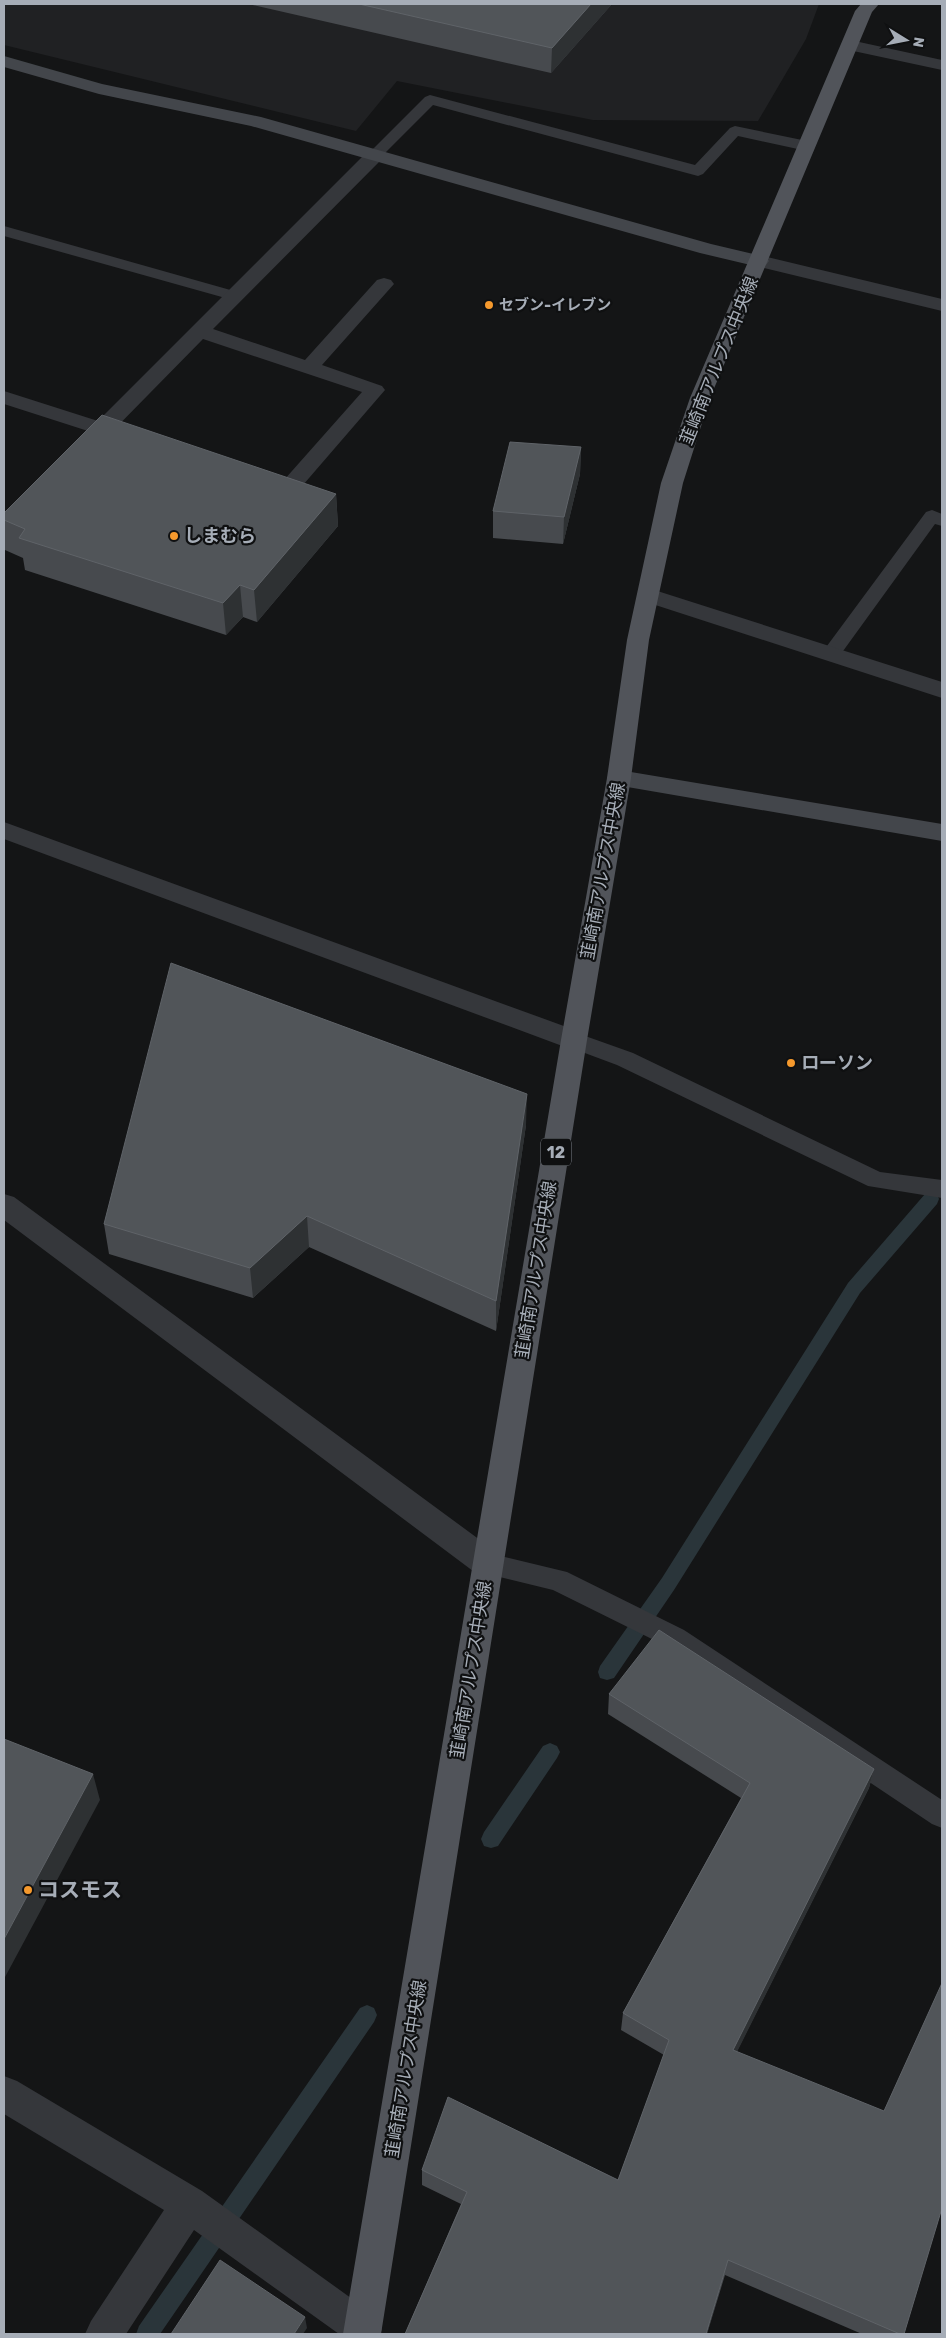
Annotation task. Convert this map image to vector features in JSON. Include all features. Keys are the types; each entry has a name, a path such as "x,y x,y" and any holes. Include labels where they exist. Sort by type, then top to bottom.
{"main road":[{"name":"韮崎南アルプス中央線","path":"363,2332 574,1040 619,778 638,640 672,483 700,398 864,11 870,4"}],"street":[{"path":"850,45 942,65"},
{"path":"4,61 99,89 254,121 707,249 942,305"},
{"path":"74,458 376,154"},
{"path":"308,368 384,284"},
{"path":"200,331 375,390 296,480"},
{"path":"4,397 102,429"},
{"path":"648,595 942,690"},
{"path":"619,778 942,833"},
{"path":"4,830 574,1040"},
{"path":"4,1205 488,1564"},
{"path":"4,2094 193,2207 244,2242 363,2332"},
{"path":"104,2334 193,2207"}],"lane":[{"path":"376,154 430,100 698,172 735,131 807,146"},
{"path":"4,231 235,296"},
{"path":"831,654 932,516 942,520"},
{"path":"574,1040 625,1059 876,1180 942,1189"},
{"path":"488,1564 558,1580 674,1638 942,1816"}],"shaded area":[{"path":"4,4 819,4 806,39 758,121 593,120 397,81 356,131 4,45"}],"building":[{"path":"359,4 591,4 552,48"},
{"name":"しまむら","path":"102,415 336,494 254,590 240,585 223,603 19,538 25,529 4,520 4,513"},
{"path":"510,442 581,447 564,517 493,511"},
{"path":"171,963 527,1094 496,1301 307,1216 250,1268 104,1224"},
{"path":"659,1630 874,1769 733,2050 884,2111 942,1983 942,2208 904,2334 900,2334 728,2260 706,2334 405,2334 467,2192 422,2170 448,2097 618,2180 669,2040 623,2013 750,1783 609,1694"},
{"name":"コスモス","path":"4,1739 93,1774 4,1939"},
{"path":"220,2260 305,2317 294,2334 171,2334"}],"waterway":[{"path":"607,1672 668,1584 854,1288 931,1199"},
{"path":"491,1839 550,1752"},
{"path":"147,2334 367,2015"}],"place":[{"name":"セブン-イレブン","path":"489,305"},
{"name":"しまむら","path":"174,536"},
{"name":"ローソン","path":"791,1063"},
{"name":"コスモス","path":"28,1890"}]}
